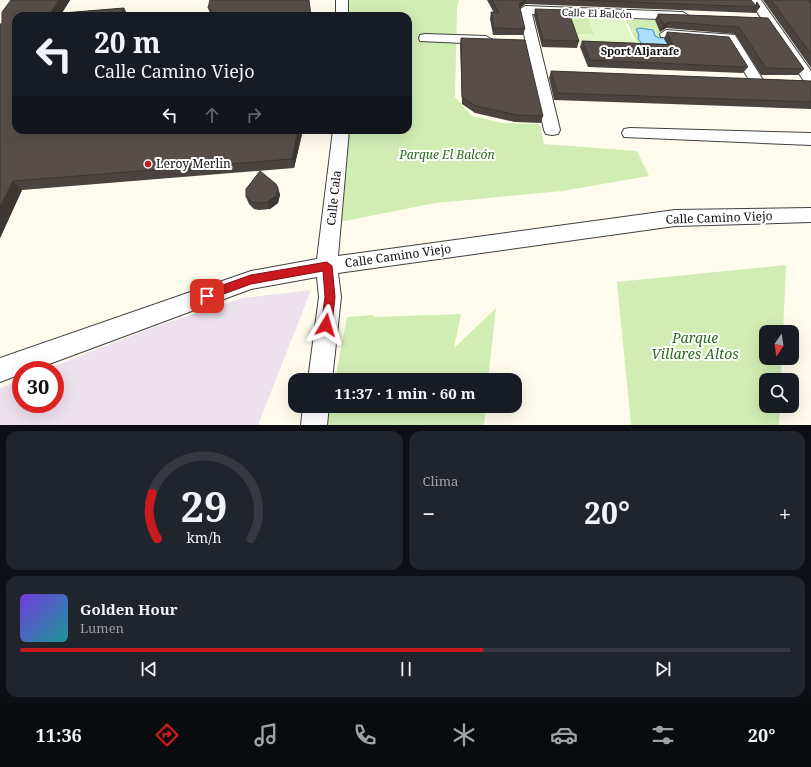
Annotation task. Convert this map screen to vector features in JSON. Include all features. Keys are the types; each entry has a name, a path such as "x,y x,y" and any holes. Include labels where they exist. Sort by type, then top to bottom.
{"street":[{"path":"342,0 342,12"},
{"path":"754,0 805,65 811,81 795,81"},
{"name":"Calle El Balcón","path":"552,130 525,10 697,17"},
{"path":"752,19 768,19"},
{"path":"666,34 730,38 756,80"},
{"path":"425,38 501,40"},
{"path":"516,41 532,42"},
{"path":"538,71 556,72"},
{"path":"740,79 772,80"},
{"path":"630,133 811,139"},
{"name":"Calle Cala","path":"321,373 330,297 327,266 340,134"},
{"name":"Calle Camino Viejo","path":"0,370 251,280 327,266 523,237 675,218 811,216"},
{"path":"314,425 315,413"}],"shaded area":[{"path":"311,290 258,425 0,425 0,388 12,383 12,413 64,413 64,362 151,328 243,298"}],"green space":[{"name":"Parque El Balcón","path":"348,0 459,0 457,8 455,97 472,116 503,123 540,124 544,144 637,151 649,176 562,191 435,203 340,222 346,134 412,134 412,12 348,12"},
{"path":"569,15 587,15 595,35 575,34"},
{"path":"587,15 622,16 638,50 580,47 575,34 595,35"},
{"path":"625,19 655,20 663,37 721,39 641,51"},
{"name":"Parque Villares Altos","path":"786,265 783,325 759,325 759,365 782,365 781,373 759,373 759,413 780,413 779,425 631,425 617,282"},
{"path":"496,308 489,373 336,373 347,317 374,315 374,317 461,314 454,348"},
{"path":"329,413 485,413 484,425 326,425"}],"water":[{"path":"640,28 653,30 655,36 659,38 669,37 695,46 646,45 641,43 638,38 639,35 636,29"}],"building":[{"name":"Leroy Merlin","path":"11,0 59,0 51,12 12,12 12,134 297,134 292,159 13,181 0,207 0,24 2,24 2,12"},
{"path":"210,0 309,0 310,12 212,12 212,10 208,8"},
{"path":"492,0 524,0 519,4 525,29 494,28 491,12 499,13"},
{"path":"578,0 751,0 756,6 757,2 760,7"},
{"path":"771,0 808,0 811,4 811,54"},
{"name":"Leroy Merlin","path":"124,8 122,12 75,12"},
{"path":"535,9 568,10 579,41 543,40"},
{"path":"658,14 768,18 804,69 766,68 739,27 669,22 664,25"},
{"path":"667,32 729,37 748,67 590,60 582,41 673,45"},
{"path":"461,38 525,40 543,116 517,115 476,106 462,97"},
{"path":"551,71 811,81 811,102 557,93"},
{"path":"260,171 276,184 278,188 276,196 267,202 257,203 252,202 246,197 246,189"}],"place":[{"name":"Leroy Merlin","path":"148,164"}],"district":[{"name":"Sport Aljarafe","path":"640,51"}],"route":[{"path":"207,296 251,280 327,266 330,297 326,325"}]}
